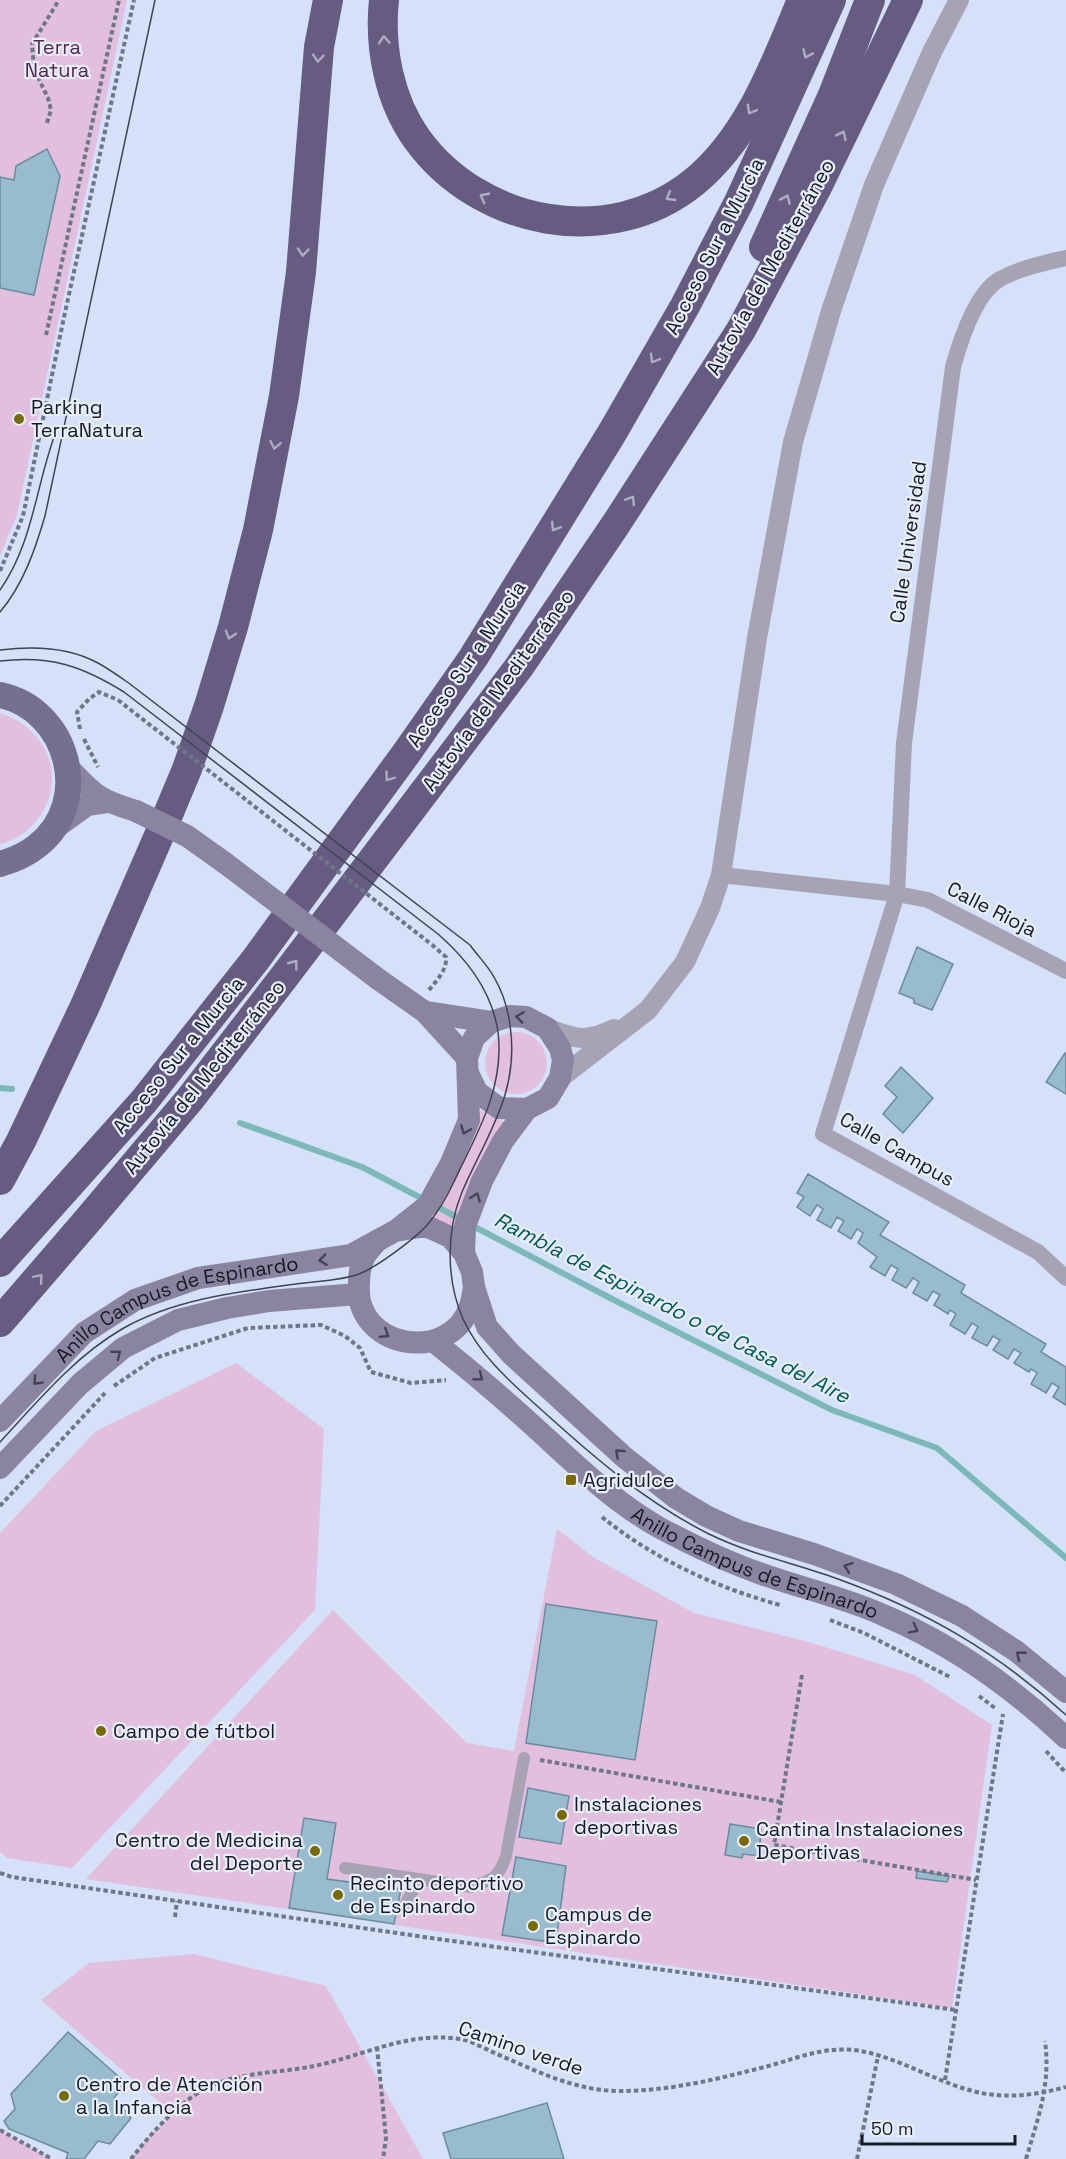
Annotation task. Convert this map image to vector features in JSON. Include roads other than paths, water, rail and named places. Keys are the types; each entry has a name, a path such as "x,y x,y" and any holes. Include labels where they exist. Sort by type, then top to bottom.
{"highway":[{"path":"0,1180 85,1006 168,813 201,727 233,627 258,530 284,396 301,272 319,47 328,0"},
{"path":"384,0 385,57 392,85 401,111 415,137 429,155 473,191 496,203 526,215 572,222 620,218 646,210 693,183 717,162 753,107 778,57 802,0"},
{"name":"Acceso Sur a Murcia","path":"0,1262 144,1101 256,959 473,658 606,443 685,306 739,202 831,0"},
{"path":"657,459 714,352 753,272 832,95 870,0"},
{"name":"Autovía del Mediterráneo","path":"0,1322 190,1099 519,667 616,524 741,330 817,188 908,0"}],"main road":[{"path":"0,695 24,704 38,713 60,740 68,767 69,789 64,810 54,829"},
{"path":"68,767 91,792 107,802 136,811 187,836 421,1009 467,1065 477,1092 500,1108 527,1109"},
{"path":"0,864 20,858 39,846 54,829 87,805 107,802"},
{"path":"421,1009 491,1022"},
{"path":"464,1253 465,1226 482,1181 503,1142 527,1109 548,1098 560,1078 562,1060 560,1048 547,1028 526,1017 510,1016 491,1022 474,1038 467,1065 469,1120 451,1163 428,1205 411,1220 386,1236 364,1257 358,1294 364,1313 377,1329 393,1339 413,1344 433,1341 451,1332 470,1307 474,1287"},
{"name":"Anillo Campus de Espinardo","path":"0,1421 84,1333 135,1300 198,1278 351,1255 386,1236 426,1226 450,1237 464,1253 472,1272 474,1287 487,1328 511,1354 624,1457 676,1498 706,1516 739,1531 814,1554 896,1584 962,1616 1016,1651 1066,1692"},
{"name":"Anillo Campus de Espinardo","path":"0,1468 80,1384 123,1348 178,1320 269,1301 358,1294"},
{"name":"Anillo Campus de Espinardo","path":"433,1341 484,1382 583,1471 632,1510 657,1526 729,1562 854,1603 928,1636 964,1656 1005,1684 1066,1738"}],"street":[{"path":"560,1078 648,1010 685,962 710,908 720,875 757,638 793,442 831,311 874,185 932,52 959,0"},
{"name":"Calle Universidad","path":"897,894 904,743 953,367 965,327 981,299 998,280 1034,265 1066,258"},
{"name":"Calle Rioja","path":"720,875 897,894 928,900 1066,971"},
{"name":"Calle Campus","path":"897,894 823,1134 1038,1252 1066,1278"},
{"path":"547,1028 570,1037 597,1038 648,1010"},
{"path":"345,1868 471,1887 489,1881 501,1871 524,1758"},
{"path":"404,1907 418,1879"}],"waterway":[{"name":"Rambla de Espinardo o de Casa del Aire","path":"0,1088 12,1089"},
{"name":"Rambla de Espinardo o de Casa del Aire","path":"240,1123 362,1167 425,1200"},
{"name":"Rambla de Espinardo o de Casa del Aire","path":"434,1205 462,1220"},
{"name":"Rambla de Espinardo o de Casa del Aire","path":"471,1225 832,1410 937,1448 1066,1558"}],"tram line":[{"path":"0,612 22,579 45,516 155,0"},
{"path":"0,590 20,552 57,429"},
{"path":"0,650 37,648 62,651 87,658 110,670 470,945 489,969 500,988 508,1013 512,1049 510,1071 499,1112 457,1207 450,1255 453,1288 463,1319 479,1346 510,1381 603,1463 643,1494 686,1522 725,1541 870,1591 931,1619 1014,1672 1066,1715"},
{"path":"0,661 50,661 94,675 124,692 438,934 469,966 484,990 495,1017 499,1050 495,1085 470,1149 438,1210 428,1224 406,1244 376,1265 352,1276 207,1298 163,1310 142,1319 104,1340 88,1353 42,1396 0,1442"}],"place":[{"name":"Parking TerraNatura","path":"19,419"},
{"name":"Agridulce","path":"571,1480"},
{"name":"Campo de fútbol","path":"101,1731"},
{"name":"Instalaciones deportivas","path":"562,1815"},
{"name":"Cantina Instalaciones Deportivas","path":"744,1841"},
{"name":"Centro de Medicina del Deporte","path":"315,1851"},
{"name":"Recinto deportivo de Espinardo","path":"338,1895"},
{"name":"Campus de Espinardo","path":"533,1926"},
{"name":"Centro de Atención a la Infancia","path":"64,2096"}],"park label":[{"name":"Terra Natura","path":"57,58"}]}
